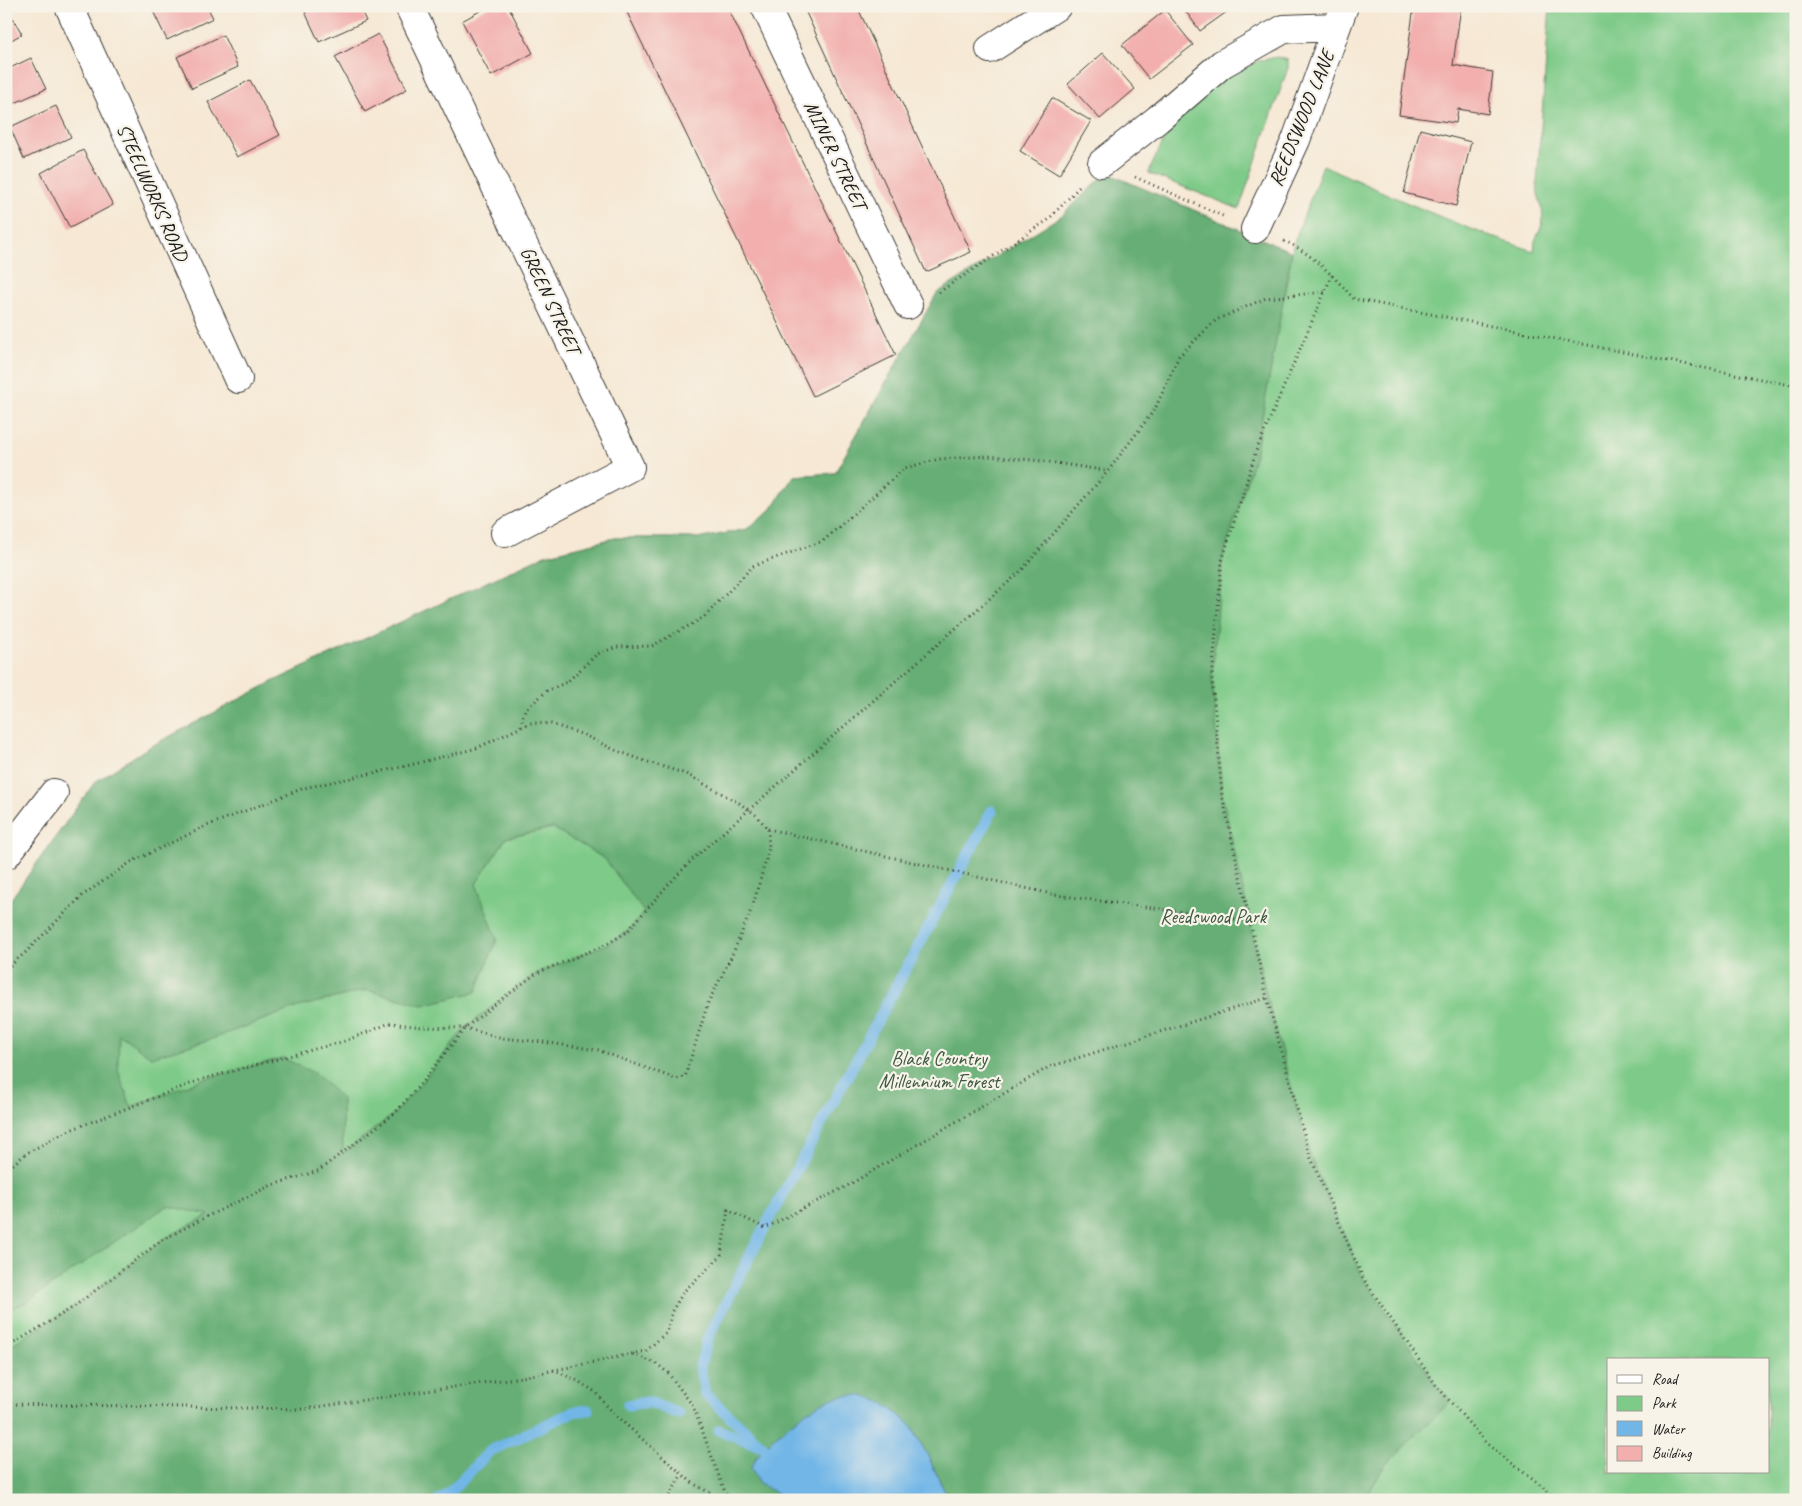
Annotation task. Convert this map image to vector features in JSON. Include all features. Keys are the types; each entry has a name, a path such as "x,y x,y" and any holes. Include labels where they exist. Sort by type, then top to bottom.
{"street":[{"name":"STEELWORKS ROAD","path":"69,6 238,379"},
{"name":"GREEN STREET","path":"409,6 630,467 505,533"},
{"name":"MINER STREET","path":"765,6 908,305"},
{"path":"990,49 1057,6"},
{"path":"1102,163 1158,119 1222,64 1284,29 1340,17"},
{"name":"REEDSWOOD LANE","path":"1255,229 1296,140 1340,17"},
{"path":"6,855 54,793"}],"path":[{"path":"908,305 937,293 1048,220 1102,163 1293,245 1332,275 1354,299 1796,386"},
{"path":"1332,275 1256,451 1222,560 1212,677 1222,795 1266,998 1310,1156 1363,1278 1436,1385 1486,1442 1559,1500"},
{"path":"6,1348 72,1308 162,1240 272,1185 318,1171 394,1114 465,1028 502,998 538,973 607,944 627,932 694,858 1021,571 1108,471 1156,409 1178,356 1216,320 1266,298 1324,292"},
{"path":"521,727 525,710 547,691 567,682 597,654 618,647 652,646 703,618 753,566 823,541 905,468 939,459 988,456 1044,461 1108,471"},
{"path":"6,969 26,952 83,895 131,862 204,828 304,788 406,766 477,748 530,723 551,724 584,735 615,750 686,774 749,810 768,828 1056,894 1250,921"},
{"path":"6,1170 27,1153 65,1132 202,1079 345,1041 390,1023 422,1027 465,1028 502,1038 598,1050 676,1079 685,1077 708,1003 734,951 753,905 769,850 768,828"},
{"path":"6,1404 303,1409 512,1378 646,1351 667,1332 672,1311 684,1291 721,1256 728,1210 765,1228 847,1186 1049,1067 1266,998"},
{"path":"633,1354 657,1364 668,1373 693,1406 728,1500"},
{"path":"552,1370 578,1381 594,1391 615,1415 682,1474 694,1484 723,1500"},
{"path":"666,1500 682,1474"}],"green space":[{"name":"Black Country Millennium Forest","path":"1550,6 1755,6 1796,10 1796,1500 6,1500 6,906 95,782 146,749 272,682 545,555 615,538 703,538 747,529 771,510 794,476 835,473 898,361 941,295 1061,216 1107,173 1292,252 1323,165 1454,222 1534,251 1535,241 1543,222 1542,207 1537,182"},
{"path":"1277,57 1288,60 1288,68 1239,209 1148,173 1171,125 1217,81 1258,61"},
{"name":"Black Country Millennium Forest","path":"1107,173 1292,252 1256,451 1222,561 1212,677 1222,795 1267,998 1310,1156 1363,1278 1436,1385 1451,1401 1384,1466 1365,1500 957,1500 945,1492 928,1456 796,1419 755,1458 796,1500 6,1500 6,1348 72,1308 162,1240 209,1215 167,1206 28,1301 6,1311 6,906 95,782 146,749 272,682 545,555 615,538 703,538 747,529 771,510 794,476 835,473 937,293 1061,216","holes":["553,828 605,859 644,912 627,932 607,944 537,973 503,998 465,1028 394,1114 343,1153 342,1099 316,1074 283,1058 203,1079 131,1107 118,1070 119,1034 151,1057 209,1040 298,1007 367,990 423,1005 476,992 497,939 476,884 506,838"]}],"water":[{"path":"861,1395 884,1403 910,1424 945,1492 957,1500 796,1500 778,1494 759,1483 751,1468 764,1448 775,1437 801,1416 827,1401 840,1396"}],"building":[{"path":"6,6 22,34 6,43"},
{"path":"159,6 207,6 213,18 167,40 152,9"},
{"path":"317,6 359,6 366,21 319,42 305,12"},
{"path":"489,6 508,6 533,53 491,76 462,21"},
{"path":"624,6 727,6 896,355 813,396"},
{"path":"803,6 857,6 971,252 926,272"},
{"path":"1182,6 1235,6 1200,31"},
{"path":"1414,6 1461,6 1453,65 1493,72 1488,114 1458,109 1456,123 1399,115"},
{"path":"1165,10 1193,45 1149,79 1122,45"},
{"path":"378,34 407,89 365,112 335,57"},
{"path":"223,35 238,67 192,88 177,57"},
{"path":"1103,53 1135,89 1100,119 1068,84"},
{"path":"31,58 46,89 6,107 6,70"},
{"path":"250,80 280,135 237,157 208,102"},
{"path":"1052,98 1091,121 1059,175 1020,151"},
{"path":"56,106 71,137 24,159 10,127"},
{"path":"1420,129 1471,142 1456,206 1404,193"},
{"path":"83,150 113,205 70,228 41,173"}],"waterway":[{"path":"765,1448 705,1394 700,1367 707,1340 758,1240 992,811"},
{"path":"628,1405 649,1402 679,1414"},
{"path":"439,1500 446,1496 490,1451 573,1412 588,1410"},
{"path":"719,1430 757,1445"}],"park label":[{"name":"Reedswood Park","path":"1213,916"}]}
